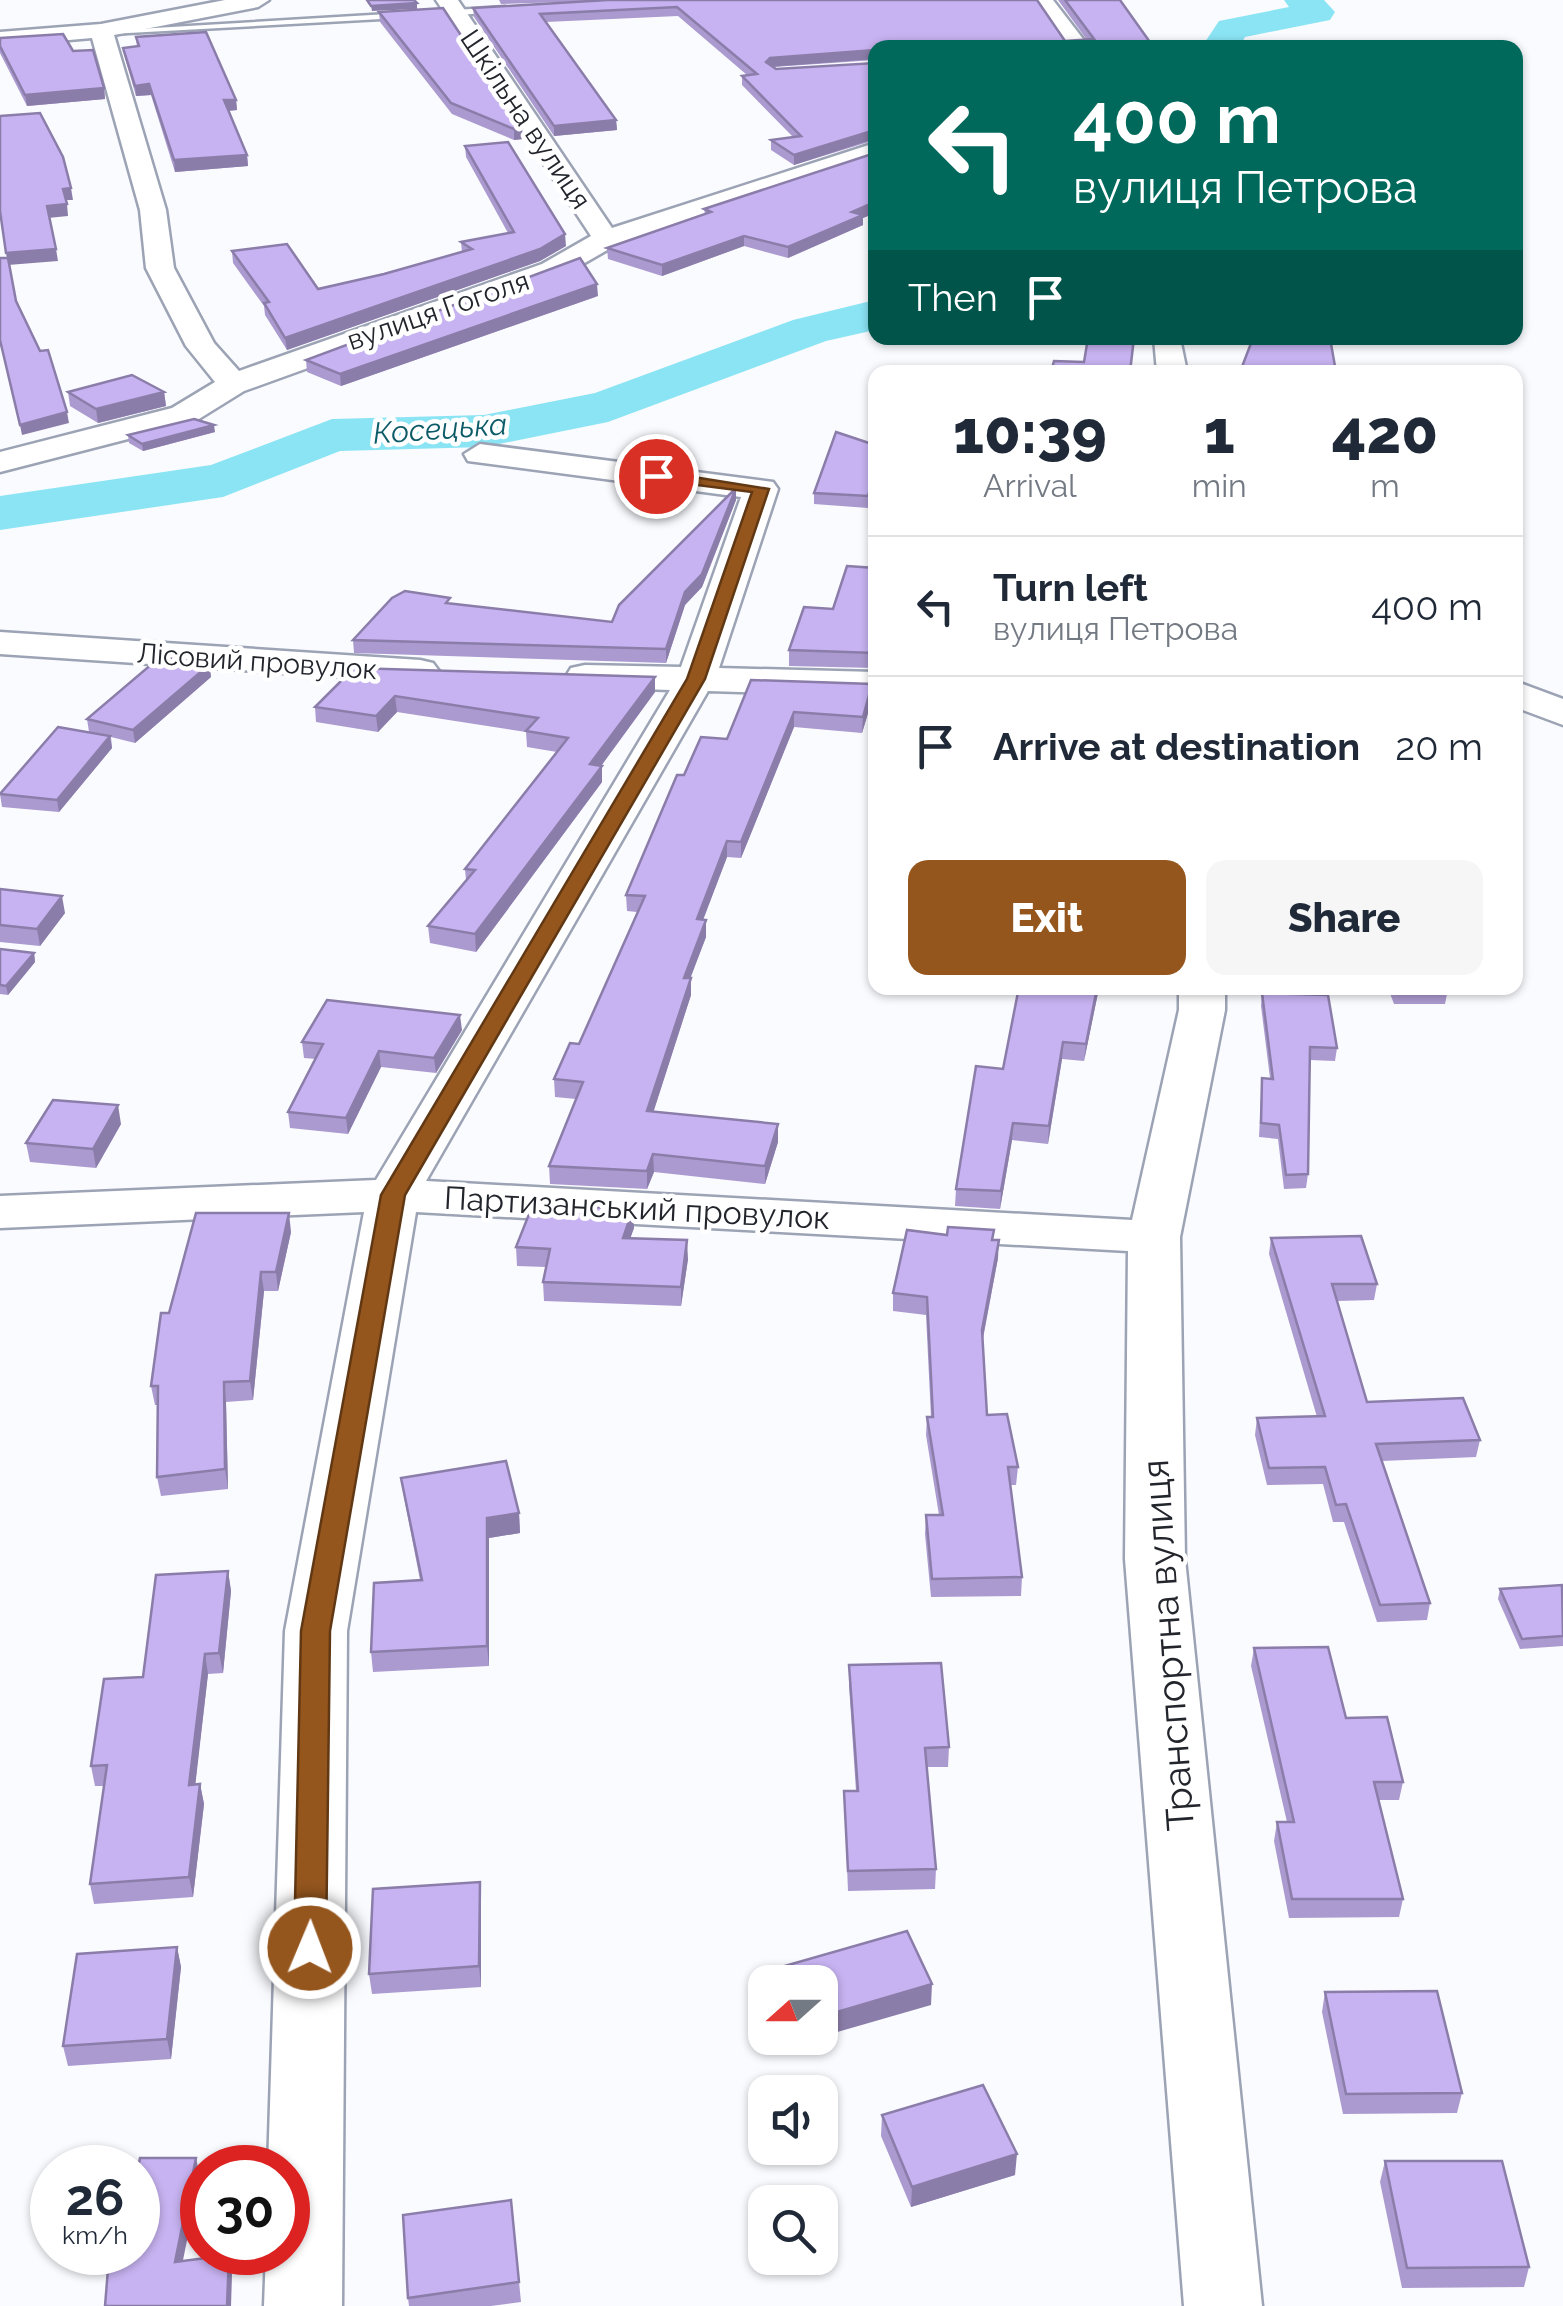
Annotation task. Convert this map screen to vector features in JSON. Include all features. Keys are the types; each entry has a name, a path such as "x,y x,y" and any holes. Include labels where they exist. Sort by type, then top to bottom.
{"street":[{"path":"0,39 101,31 258,0"},
{"path":"1042,0 1073,40"},
{"name":"Шкільна вулиця","path":"451,7 606,239"},
{"path":"101,31 153,210 160,268 201,346 233,384"},
{"name":"вулиця Гоголя","path":"0,462 183,415 233,384 552,270 606,239 868,153"},
{"path":"304,2306 316,1631 393,1195 696,679 761,489 480,454"},
{"name":"Лісовий провулок","path":"0,643 334,668 449,672"},
{"path":"544,674 868,684"},
{"path":"1523,696 1563,713"},
{"name":"Транспортна вулиця","path":"1202,995 1154,1237 1156,1559 1223,2306"},
{"name":"Партизанський провулок","path":"0,1212 393,1195 1154,1237"}],"lane":[{"path":"101,31 451,7 514,10"}],"building":[{"path":"367,0 414,0 417,3 371,6"},
{"path":"608,0 1037,0 1064,40 868,40 868,51 770,58 766,62 776,69 868,63 868,132 794,155 771,140 801,136 742,76 757,74 677,7 540,14 616,120 554,126 473,8"},
{"path":"1065,0 1120,0 1148,40 1080,40 1094,39"},
{"path":"443,8 522,128 514,129 451,103 379,12"},
{"path":"206,32 236,100 224,100 247,155 174,160 149,84 135,86 123,48 139,46 136,37"},
{"path":"63,34 73,51 93,50 104,88 25,95 0,46 0,38"},
{"path":"40,113 63,157 71,188 63,189 67,204 47,206 56,249 6,253 0,211 0,116"},
{"path":"508,142 565,234 540,249 285,338 264,303 269,302 232,251 287,244 318,289 472,249 461,242 514,232 465,146"},
{"path":"868,155 868,205 852,212 863,215 788,247 744,236 662,265 607,248 711,212 704,209"},
{"path":"0,258 8,258 16,301 40,351 48,350 67,412 20,425 0,340"},
{"path":"580,258 597,284 340,374 306,360"},
{"path":"1087,345 1133,345 1131,365 1053,365 1054,361 1084,362"},
{"path":"1250,345 1331,345 1335,365 1243,365"},
{"path":"132,375 164,392 96,409 68,392"},
{"path":"194,419 214,425 142,444 128,435"},
{"path":"836,432 868,443 868,496 814,493"},
{"path":"736,488 702,574 685,592 666,649 353,640 392,598 405,591 450,598 446,603 612,622 619,605"},
{"path":"847,566 868,568 868,653 789,650 804,607 833,609"},
{"path":"160,657 210,664 133,730 87,719"},
{"path":"354,668 655,677 590,764 602,766 475,934 428,926 475,870 465,869 568,738 526,731 538,718 395,696 376,716 315,707"},
{"path":"751,680 868,684 863,717 794,712 741,842 727,841 697,919 706,920 684,978 691,978 647,1111 778,1124 765,1166 653,1154 647,1171 549,1166 583,1082 554,1079 570,1043 579,1044 645,896 626,895 677,775 684,775 701,737 727,739"},
{"path":"58,727 110,736 57,800 0,794"},
{"path":"0,889 62,896 37,929 0,925"},
{"path":"0,949 34,953 6,986 0,985"},
{"path":"1017,995 1096,995 1086,1044 1063,1042 1049,1126 1013,1123 1001,1191 956,1189 976,1066 1003,1069"},
{"path":"1262,995 1328,995 1337,1048 1310,1047 1308,1174 1286,1175 1279,1125 1261,1123 1262,1078 1273,1079"},
{"path":"327,1000 460,1015 434,1058 379,1051 346,1118 288,1112 323,1044 302,1042"},
{"path":"53,1100 118,1105 93,1149 26,1143"},
{"path":"533,1204 633,1209 623,1238 687,1240 681,1287 543,1282 550,1249 516,1247"},
{"path":"196,1213 289,1213 276,1272 261,1272 250,1381 224,1382 225,1469 157,1477 158,1386 151,1386 161,1313 169,1313"},
{"path":"948,1227 994,1230 992,1240 999,1240 982,1330 987,1415 1007,1414 1018,1467 1008,1467 1022,1577 932,1579 926,1515 943,1515 927,1417 933,1417 927,1297 893,1293 907,1230 947,1235"},
{"path":"1361,1236 1377,1284 1332,1284 1367,1402 1463,1398 1480,1440 1376,1444 1430,1603 1380,1605 1346,1504 1336,1505 1325,1467 1269,1468 1257,1418 1325,1416 1271,1238"},
{"path":"506,1461 519,1513 487,1518 487,1646 371,1652 374,1583 422,1580 401,1478"},
{"path":"228,1571 219,1653 205,1654 189,1785 200,1784 189,1877 90,1884 107,1765 91,1766 104,1679 143,1677 156,1575"},
{"path":"1562,1585 1563,1636 1522,1639 1500,1589"},
{"path":"1328,1647 1346,1718 1387,1717 1403,1782 1374,1782 1403,1899 1292,1899 1277,1822 1294,1822 1254,1648"},
{"path":"941,1663 949,1747 925,1748 936,1869 848,1871 844,1791 858,1791 849,1665"},
{"path":"480,1882 479,1966 369,1974 373,1889"},
{"path":"907,1931 932,1984 838,2012 838,1965 788,1965"},
{"path":"177,1947 167,2039 63,2046 77,1954"},
{"path":"1437,1991 1462,2093 1346,2094 1325,1992"},
{"path":"983,2085 1017,2154 912,2187 882,2115"},
{"path":"160,2158 180,2158 180,2237 175,2262 180,2261 180,2275 228,2275 227,2306 105,2306 108,2275 160,2275"},
{"path":"1385,2161 1502,2161 1529,2267 1407,2268"},
{"path":"511,2200 519,2282 408,2298 403,2215"}],"waterway":[{"name":"Косецька","path":"1225,40 1232,29 1317,12 1302,0"},
{"name":"Косецька","path":"0,513 223,480 332,435 484,431 608,406 810,330 868,317"}],"route":[{"path":"310,1948 316,1631 393,1195 696,679 761,489 656,476"}]}
